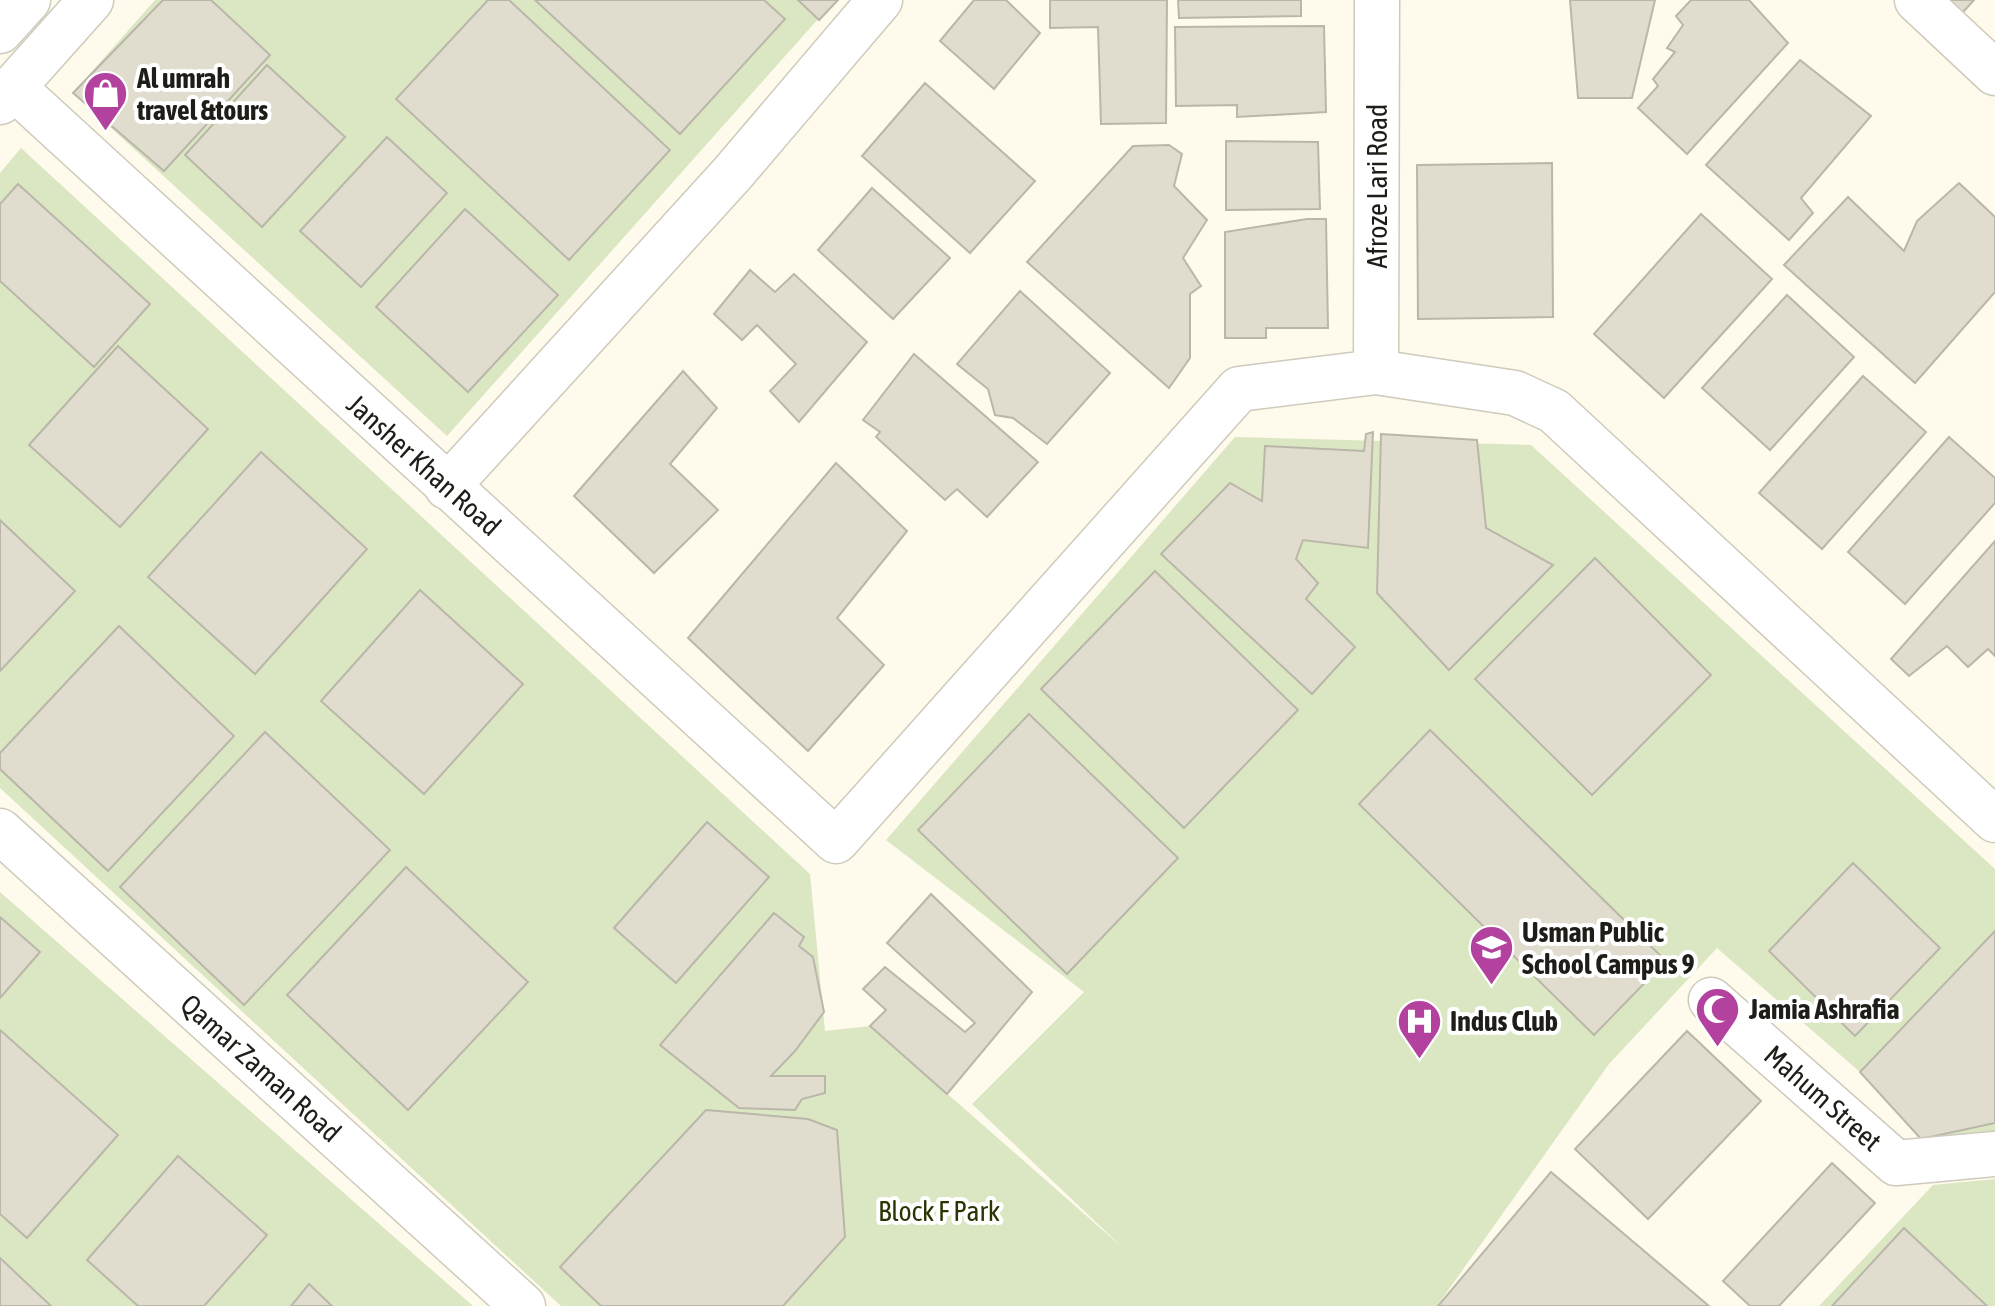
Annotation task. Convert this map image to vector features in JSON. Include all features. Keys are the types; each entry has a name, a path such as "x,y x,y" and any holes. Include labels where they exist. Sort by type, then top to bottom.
{"street":[{"path":"0,31 28,0"},
{"path":"7,94 91,0"},
{"path":"447,487 732,174 880,0"},
{"name":"Afroze Lari Road","path":"1376,372 1377,0"},
{"path":"1917,0 1995,73"},
{"name":"Jansher Khan Road","path":"7,94 447,487 836,841 1239,389 1376,372"},
{"path":"1376,372 1515,393 1554,411 1995,820"},
{"name":"Qamar Zaman Road","path":"0,831 523,1306"},
{"name":"Mahum Street","path":"1711,1000 1896,1163 1995,1154"}],"green space":[{"path":"155,0 835,0 447,436 73,93"},
{"name":"Block F Park","path":"21,148 810,874 825,1031 870,1026 1123,1248 972,1104 1084,992 886,840 1235,437 1531,445 1995,869 1995,1131 1921,1139 1860,1072 1717,948 1609,1064 1437,1306 561,1306 0,788 0,173"},
{"path":"0,892 473,1306 0,1306"},
{"path":"1995,1179 1995,1306 1819,1306 1933,1185"}],"building":[{"path":"163,0 211,0 270,55 164,171 73,93"},
{"path":"488,0 509,0 670,150 569,260 396,99"},
{"path":"535,0 764,0 785,19 680,134"},
{"path":"798,0 838,0 819,20"},
{"path":"974,0 1006,0 1040,33 994,89 940,41"},
{"path":"1050,0 1167,0 1166,123 1101,124 1098,27 1050,28"},
{"path":"1178,0 1301,0 1301,16 1179,18"},
{"path":"1570,0 1655,0 1632,98 1578,98"},
{"path":"1691,0 1749,0 1788,43 1687,154 1638,108 1658,86 1653,79 1675,52 1667,48 1683,25 1676,16"},
{"path":"1936,0 1974,0 1955,21"},
{"path":"1324,26 1326,112 1237,117 1237,105 1176,106 1175,27"},
{"path":"1800,60 1871,116 1801,198 1813,213 1789,240 1706,165"},
{"path":"267,65 345,137 262,227 185,155"},
{"path":"925,83 1035,181 970,253 862,156"},
{"path":"387,137 447,193 361,287 300,231"},
{"path":"1226,141 1318,142 1320,209 1226,210"},
{"path":"1169,145 1182,154 1174,186 1207,220 1183,258 1201,286 1190,294 1190,358 1169,388 1027,262 1133,146"},
{"path":"1552,163 1553,317 1418,319 1417,165"},
{"path":"1959,183 1995,217 1995,292 1915,383 1784,265 1848,197 1904,251 1917,221"},
{"path":"18,184 150,304 94,367 0,281 0,204"},
{"path":"872,188 950,258 893,319 818,250"},
{"path":"465,209 558,295 468,392 376,307"},
{"path":"1701,214 1772,279 1664,398 1594,334"},
{"path":"1307,219 1326,219 1328,328 1266,328 1266,338 1225,338 1225,232"},
{"path":"750,270 775,292 794,274 867,342 799,422 770,391 796,364 757,325 742,340 714,314"},
{"path":"1020,291 1110,373 1047,444 1013,418 995,415 988,389 957,364"},
{"path":"1787,295 1854,357 1770,450 1702,388"},
{"path":"118,346 208,429 120,527 29,445"},
{"path":"914,354 1038,462 987,517 957,489 945,500 876,437 880,432 863,420"},
{"path":"683,371 717,408 670,464 718,510 654,573 574,496"},
{"path":"1863,376 1926,432 1822,549 1759,493"},
{"path":"1373,432 1368,548 1303,540 1296,559 1318,583 1306,599 1355,647 1312,694 1161,554 1230,483 1262,501 1265,446 1364,451 1366,434"},
{"path":"1381,434 1477,440 1486,528 1553,565 1449,670 1377,593"},
{"path":"1949,437 1995,478 1995,503 1905,604 1848,552"},
{"path":"261,452 367,549 255,674 148,577"},
{"path":"836,463 907,531 837,618 884,665 808,751 688,638"},
{"path":"0,520 75,591 0,671"},
{"path":"1995,541 1995,656 1988,649 1968,667 1947,646 1909,676 1891,659"},
{"path":"1595,558 1711,675 1592,795 1475,679"},
{"path":"1155,571 1298,710 1184,828 1041,689"},
{"path":"420,590 523,684 424,794 321,701"},
{"path":"119,626 234,736 108,871 0,769 0,753"},
{"path":"1029,714 1178,858 1067,974 918,830"},
{"path":"1430,730 1666,961 1594,1035 1359,804"},
{"path":"265,732 390,850 244,1005 120,887"},
{"path":"707,822 769,877 676,983 614,928"},
{"path":"1853,863 1940,948 1855,1036 1769,951"},
{"path":"406,867 528,982 408,1110 287,995"},
{"path":"931,894 1032,992 947,1094 870,1026 886,1010 863,989 885,967 965,1032 975,1023 887,943"},
{"path":"774,913 804,937 799,946 813,957 824,1012 795,1051 771,1076 825,1076 825,1093 802,1099 795,1110 739,1108 660,1045"},
{"path":"0,917 40,952 0,998"},
{"path":"1995,931 1995,1123 1921,1139 1860,1072"},
{"path":"0,1030 118,1135 27,1238 0,1214"},
{"path":"1687,1031 1761,1101 1648,1219 1575,1149"},
{"path":"706,1110 808,1119 837,1130 845,1237 783,1306 601,1306 560,1267"},
{"path":"178,1156 267,1235 204,1306 138,1306 87,1260"},
{"path":"1832,1163 1875,1203 1779,1306 1750,1306 1723,1281"},
{"path":"1551,1172 1709,1306 1438,1306"},
{"path":"1904,1228 1987,1306 1832,1306"},
{"path":"0,1258 51,1306 0,1306"},
{"path":"309,1284 332,1306 291,1306"}],"place":[{"name":"Al umrah travel &tours","path":"106,133"},
{"name":"Usman Public School Campus 9","path":"1491,987"},
{"name":"Jamia Ashrafia","path":"1718,1048"},
{"name":"Indus Club","path":"1419,1060"}]}
